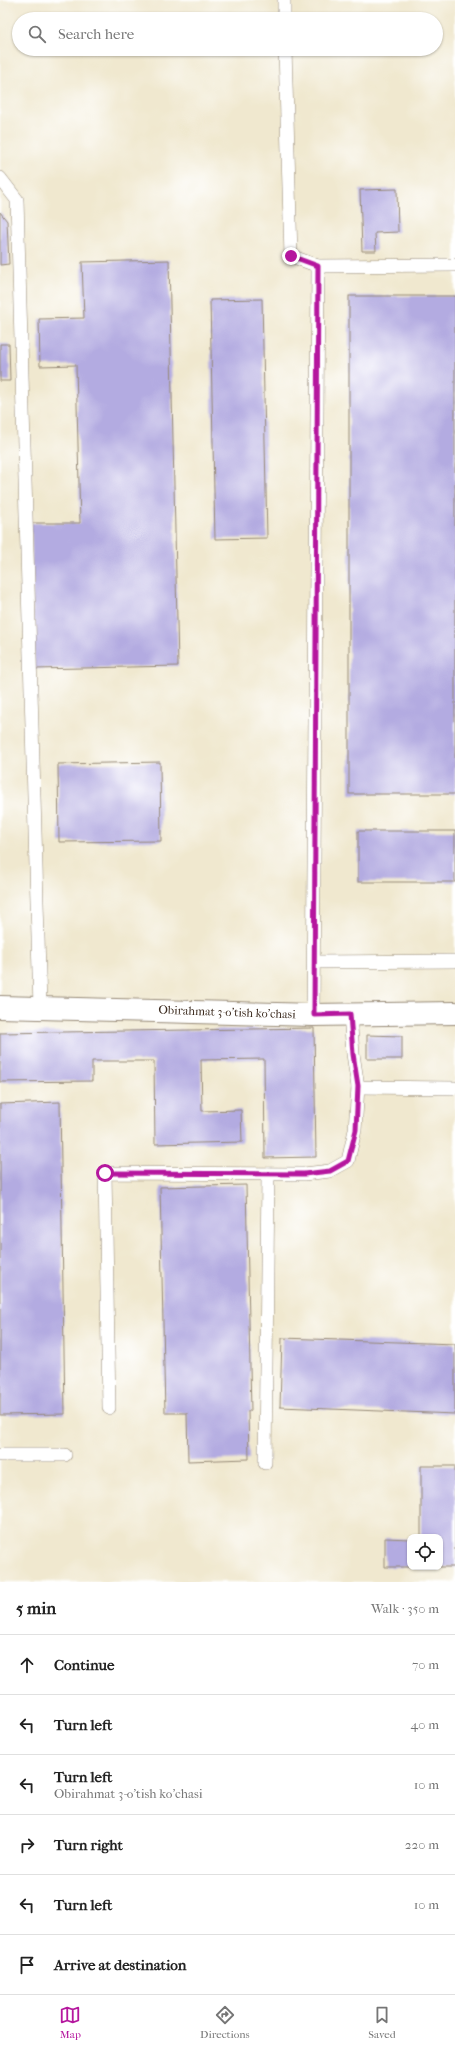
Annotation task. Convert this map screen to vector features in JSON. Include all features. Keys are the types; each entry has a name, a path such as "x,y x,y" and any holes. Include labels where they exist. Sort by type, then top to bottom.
{"street":[{"name":"Obirahmat 3-o'tish ko'chasi","path":"0,1007 314,1015 455,1013"}],"lane":[{"path":"284,0 284,12"},
{"path":"285,56 291,256 318,266 455,265"},
{"path":"0,178 17,200 40,1007"},
{"path":"314,1015 318,266"},
{"path":"314,962 455,961"},
{"path":"109,1408 105,1173 304,1174 330,1171 348,1161 356,1130 358,1086 353,1054 350,1014"},
{"path":"358,1086 455,1088"},
{"path":"265,1463 268,1174"},
{"path":"0,1455 65,1455"}],"building":[{"path":"397,189 398,232 375,233 376,251 362,251 360,190"},
{"path":"0,212 7,221 9,264 0,265"},
{"path":"169,260 178,666 34,669 31,523 80,523 76,365 40,366 39,319 84,318 82,262"},
{"path":"349,296 455,296 455,794 349,794"},
{"path":"262,299 267,538 215,539 210,300"},
{"path":"0,344 9,344 10,381 0,381"},
{"path":"160,762 161,841 59,842 58,764"},
{"path":"358,831 455,831 455,882 358,882"},
{"path":"314,1028 316,1157 265,1158 264,1059 201,1060 202,1111 241,1110 242,1142 155,1144 154,1061 92,1061 92,1081 0,1082 0,1033"},
{"path":"367,1035 402,1036 402,1059 367,1059"},
{"path":"60,1102 65,1414 0,1415 0,1104"},
{"path":"246,1185 251,1411 248,1411 249,1459 188,1461 187,1413 165,1413 160,1187"},
{"path":"282,1338 455,1344 455,1414 280,1407"},
{"path":"421,1466 455,1466 455,1567 443,1567 443,1534 421,1534"},
{"path":"385,1538 407,1539 407,1567 385,1567"}],"route":[{"path":"105,1173 304,1174 330,1171 348,1161 356,1130 358,1086 353,1054 350,1014 314,1015 318,266 291,256"}]}
